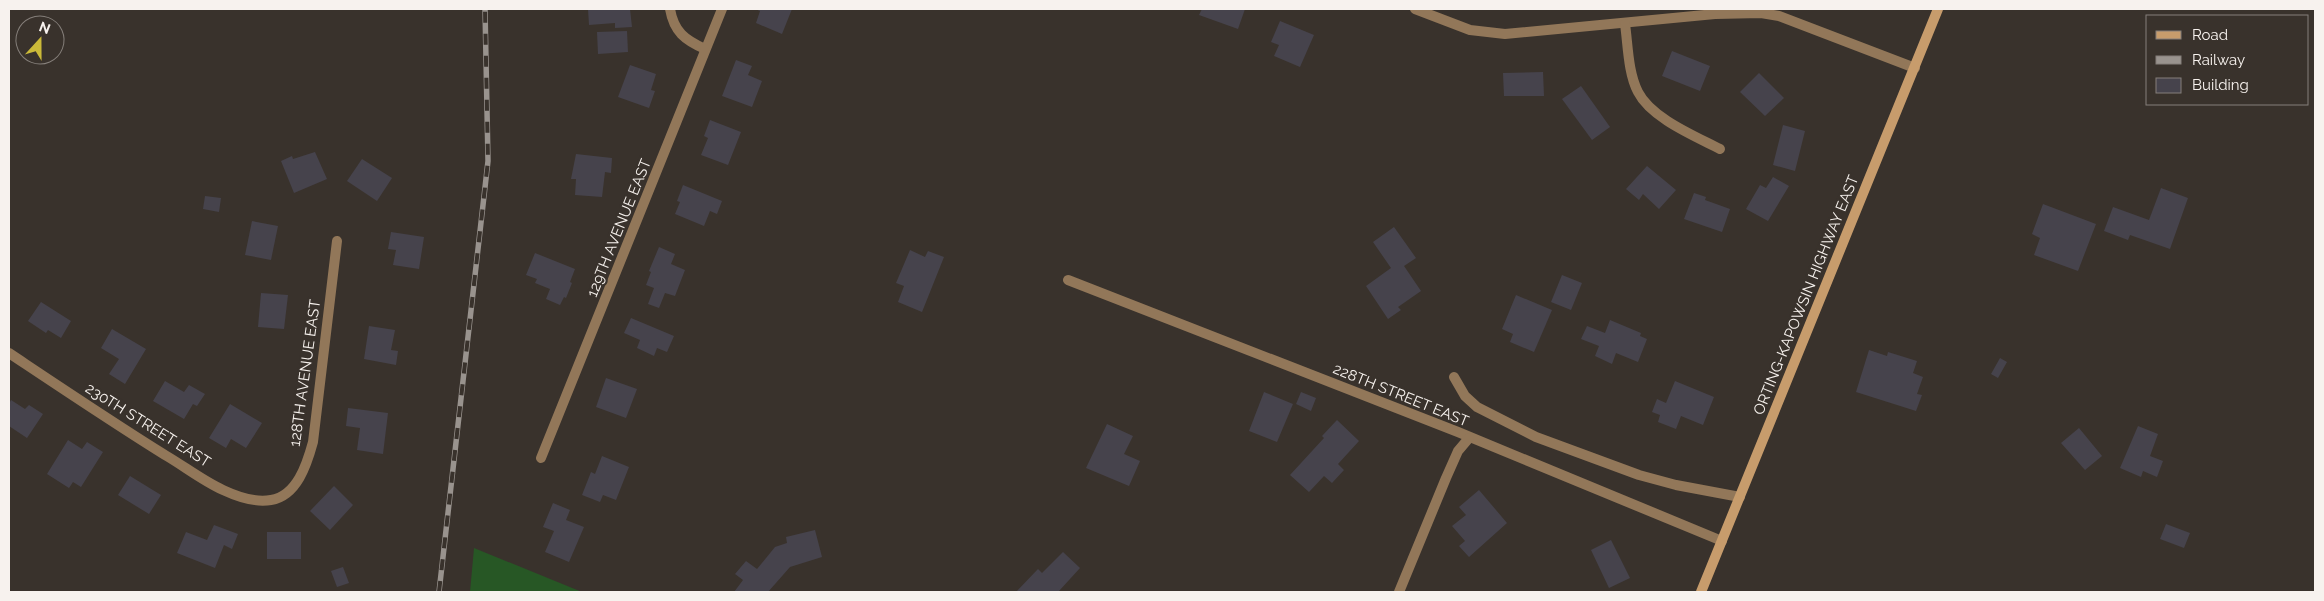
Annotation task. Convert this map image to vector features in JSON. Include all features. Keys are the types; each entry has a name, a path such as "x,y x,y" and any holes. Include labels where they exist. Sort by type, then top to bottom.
{"main road":[{"name":"ORTING-KAPOWSIN HIGHWAY EAST","path":"1701,592 1938,9"}],"street":[{"path":"670,9 678,30 687,41 706,49"},
{"name":"129TH AVENUE EAST","path":"541,458 623,259 722,9"},
{"path":"1415,9 1470,30 1487,34 1626,24 1741,12 1780,12 1915,68"},
{"path":"1626,24 1634,82 1638,94 1666,120 1720,149"},
{"name":"128TH AVENUE EAST","path":"279,498 290,490 307,464 313,442 337,241"},
{"name":"228TH STREET EAST","path":"1068,280 1722,540"},
{"name":"230TH STREET EAST","path":"9,353 124,430 221,490 251,500 279,498"},
{"path":"1454,377 1465,396 1476,407 1536,437 1639,476 1740,497"},
{"path":"1399,592 1458,451 1469,438"}],"green space":[{"path":"474,548 582,592 470,592"}],"building":[{"path":"588,9 630,9 632,27 615,28 615,23 589,25"},
{"path":"755,9 792,9 782,34 756,23 760,11"},
{"path":"1202,9 1245,9 1238,29 1199,15"},
{"path":"1280,21 1314,35 1300,67 1274,56 1279,45 1271,42"},
{"path":"627,31 628,52 598,54 597,32"},
{"path":"1672,51 1710,66 1700,91 1662,76"},
{"path":"736,60 752,66 748,75 762,81 752,107 722,96"},
{"path":"630,65 656,74 651,90 655,91 649,108 618,97"},
{"path":"1543,72 1544,96 1504,96 1503,73"},
{"path":"1759,73 1784,98 1765,116 1740,92"},
{"path":"1581,86 1610,127 1592,140 1562,99"},
{"path":"710,120 741,132 728,165 701,155 708,138 704,136"},
{"path":"1783,125 1805,131 1795,171 1773,165"},
{"path":"315,152 327,179 294,193 281,161 292,156 293,159"},
{"path":"576,154 612,158 611,173 605,172 602,197 575,195 576,179 571,179"},
{"path":"362,159 392,178 377,201 347,181"},
{"path":"1647,166 1676,190 1659,209 1643,194 1639,200 1626,189"},
{"path":"1773,177 1789,186 1768,221 1746,209 1760,185 1766,188"},
{"path":"683,185 722,201 717,214 710,211 704,226 675,214 680,202 677,201"},
{"path":"2161,188 2188,198 2170,249 2130,235 2128,240 2104,231 2113,207 2149,220"},
{"path":"1694,193 1706,197 1705,200 1730,209 1722,232 1684,219"},
{"path":"205,196 221,198 219,212 203,209"},
{"path":"2043,204 2096,224 2078,271 2034,255 2040,238 2032,234"},
{"path":"252,221 278,226 271,260 245,255"},
{"path":"1394,227 1416,258 1404,266 1421,291 1398,307 1401,310 1388,319 1366,286 1391,268 1373,242"},
{"path":"391,232 424,237 419,269 393,265 396,250 388,249"},
{"path":"659,247 675,254 671,264 685,270 675,296 665,293 659,308 648,304 654,288 646,285 651,272 649,271"},
{"path":"910,250 925,257 928,251 944,257 922,312 898,302 904,286 896,283"},
{"path":"535,253 575,269 566,298 564,297 560,305 546,299 550,289 535,283 537,279 526,275"},
{"path":"1562,275 1582,283 1571,310 1551,302"},
{"path":"261,293 288,295 284,329 258,327"},
{"path":"1516,295 1552,310 1534,352 1510,342 1513,334 1502,329"},
{"path":"41,302 71,321 61,338 48,330 46,333 28,321"},
{"path":"631,318 674,336 667,352 657,348 654,356 637,348 640,340 624,333"},
{"path":"1610,320 1641,333 1640,336 1647,339 1638,362 1616,353 1612,364 1595,356 1599,346 1581,339 1587,326 1605,333"},
{"path":"369,326 395,330 391,350 398,351 396,365 364,359"},
{"path":"112,329 146,349 125,384 109,374 119,359 101,348"},
{"path":"1869,350 1887,356 1888,352 1917,361 1913,373 1923,377 1917,394 1922,395 1916,411 1856,392"},
{"path":"2000,358 2007,362 1998,378 1991,374"},
{"path":"606,378 637,389 626,418 596,407"},
{"path":"165,381 184,392 189,385 205,394 197,406 193,404 184,419 153,401"},
{"path":"1675,381 1714,397 1703,425 1681,416 1676,429 1658,422 1660,415 1652,412 1657,399 1666,403"},
{"path":"1264,392 1293,404 1277,442 1249,431"},
{"path":"1301,392 1316,398 1311,411 1296,404"},
{"path":"11,400 25,409 29,405 43,414 27,438 9,426 9,404"},
{"path":"230,404 262,423 246,448 231,439 226,448 209,438"},
{"path":"348,408 388,413 383,454 357,450 360,428 346,426"},
{"path":"1337,420 1359,441 1338,464 1344,470 1332,483 1324,476 1309,492 1290,475 1324,438 1322,436"},
{"path":"1107,424 1133,436 1124,454 1140,461 1129,486 1086,468"},
{"path":"2138,426 2158,434 2150,456 2163,461 2157,477 2143,471 2141,477 2120,468"},
{"path":"2079,428 2102,456 2085,470 2061,443"},
{"path":"68,440 82,449 87,442 103,452 81,487 73,482 69,488 47,474"},
{"path":"602,456 629,467 616,500 603,495 600,502 582,495 591,472 595,474"},
{"path":"130,476 161,495 149,514 118,495"},
{"path":"334,486 353,505 330,530 310,511"},
{"path":"1479,490 1507,523 1469,557 1459,546 1465,541 1452,526 1466,515 1459,507"},
{"path":"553,503 570,510 566,520 584,527 569,562 545,552 554,531 543,527"},
{"path":"2166,524 2190,533 2184,548 2160,539"},
{"path":"214,525 238,534 232,549 224,545 215,568 177,553 186,532 207,540"},
{"path":"815,530 822,557 790,567 768,592 734,592 743,580 735,574 746,561 757,569 775,547 787,543 786,537"},
{"path":"267,532 301,532 301,559 267,559"},
{"path":"1611,540 1630,578 1609,588 1591,550"},
{"path":"1063,552 1080,568 1059,591 1061,592 1016,592 1038,569 1042,573"},
{"path":"343,567 349,583 337,587 331,571"}],"railway":[{"path":"439,592 488,161 485,9"}]}
